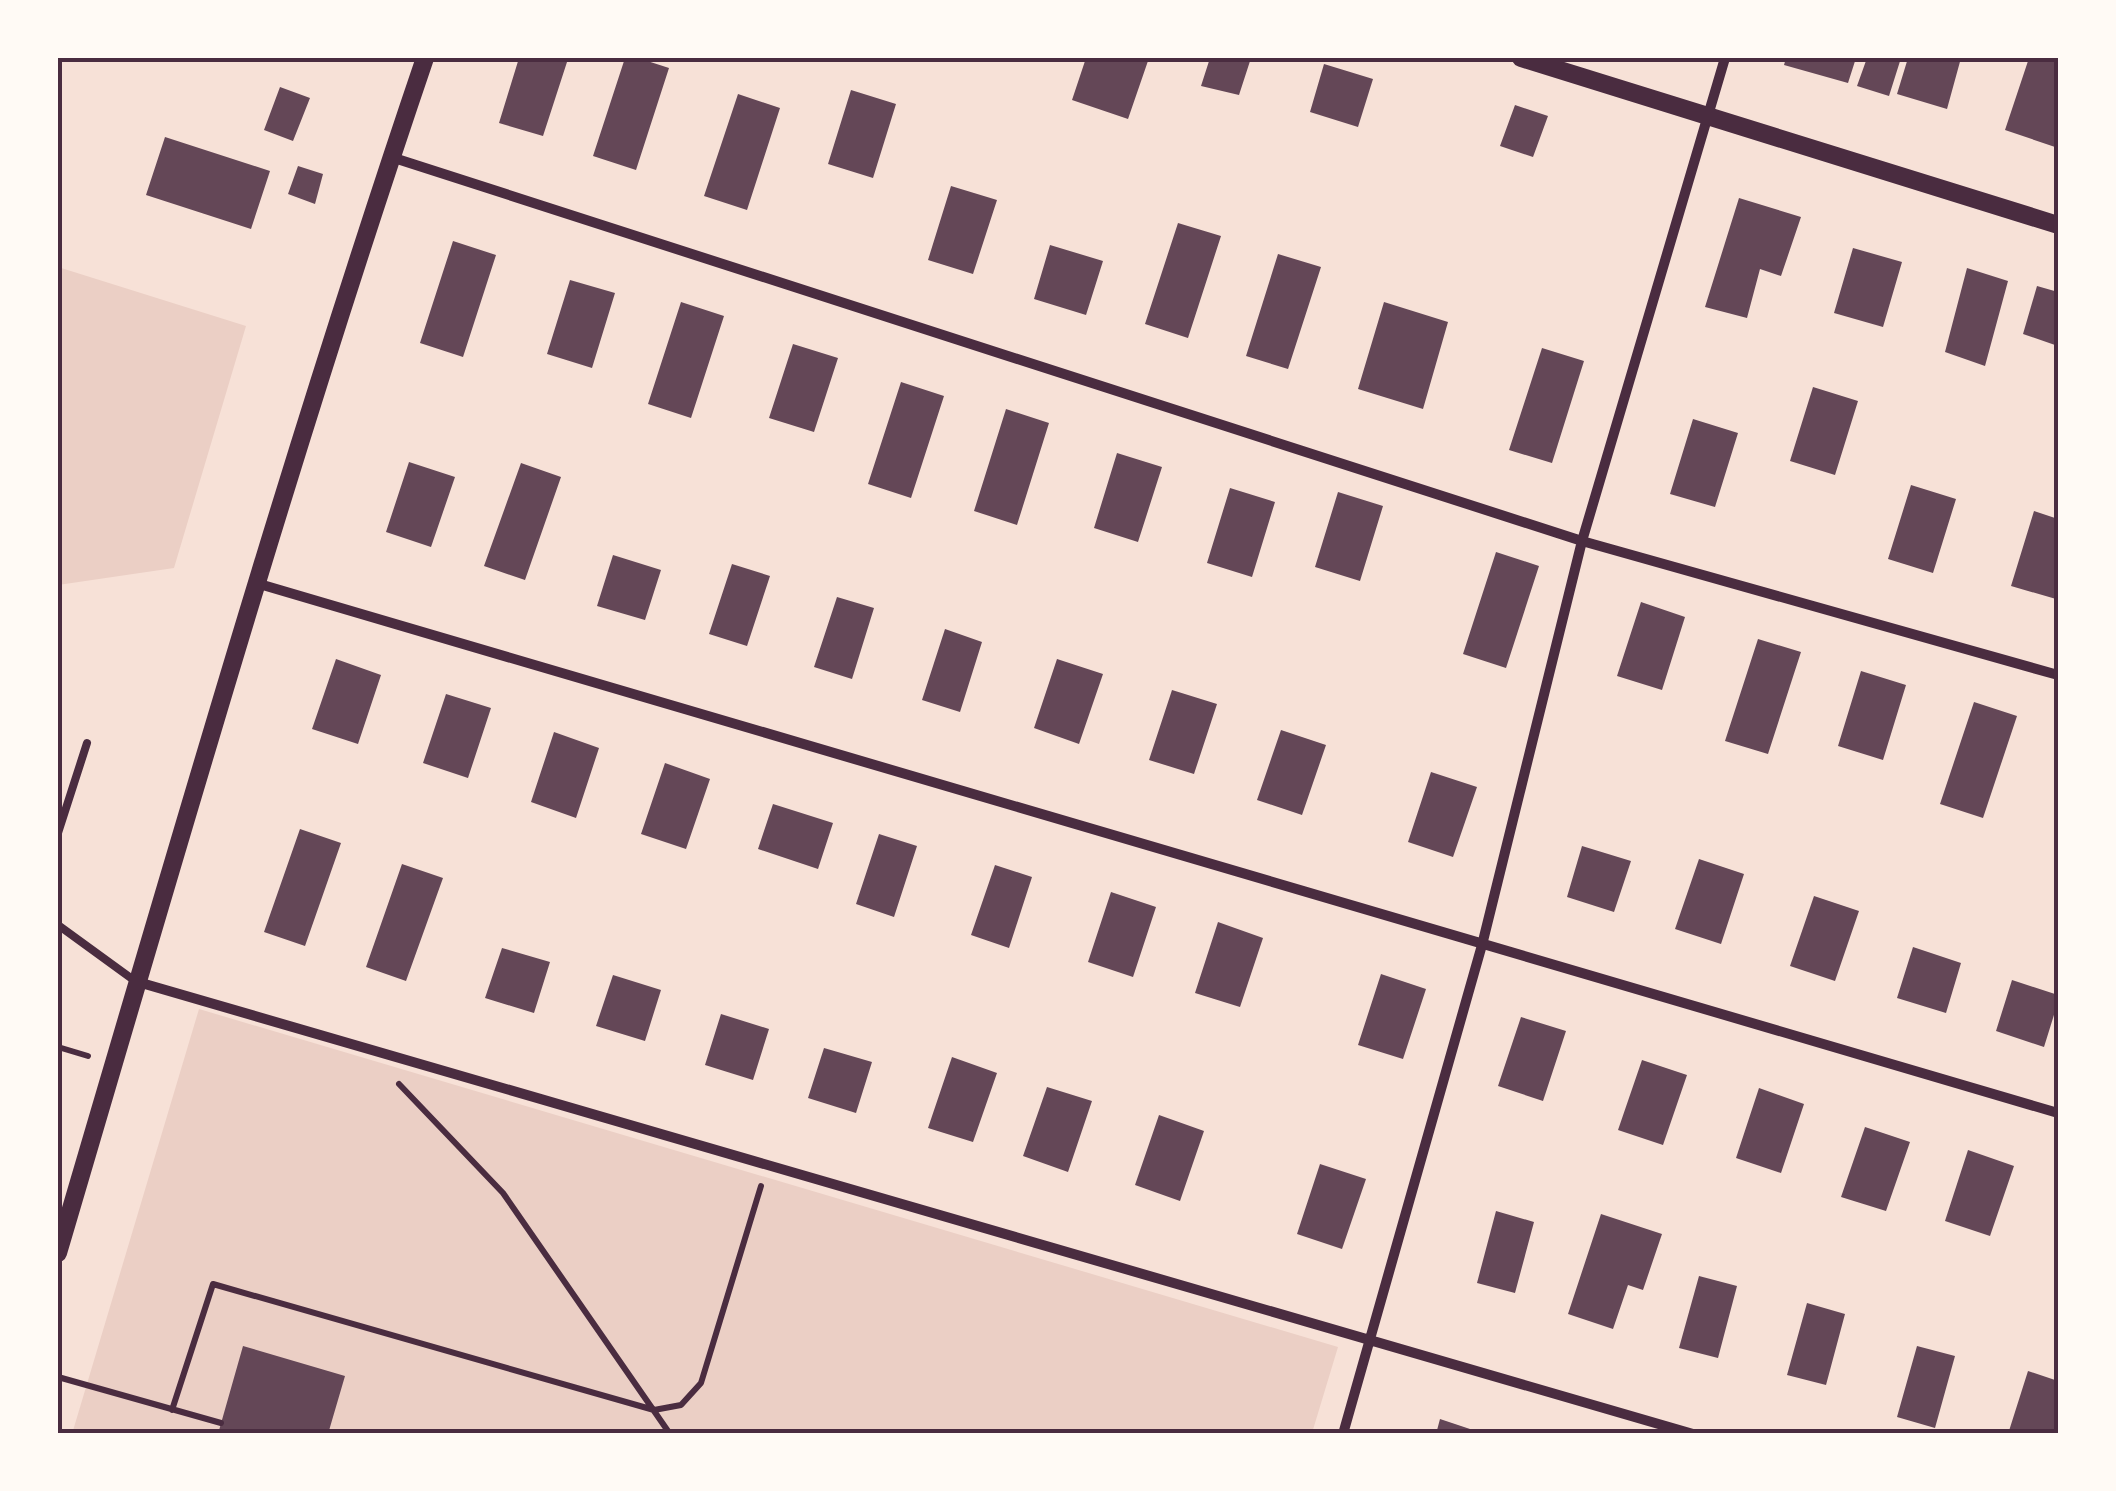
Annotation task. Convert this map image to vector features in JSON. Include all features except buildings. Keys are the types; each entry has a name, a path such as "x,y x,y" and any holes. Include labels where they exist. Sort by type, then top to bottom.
{"street":[{"path":"58,1253 256,583 425,58"},
{"path":"1521,58 2058,224"},
{"path":"1343,1434 1482,945 1582,541 1725,58"},
{"path":"391,157 1582,541 2058,676"},
{"path":"256,583 2058,1113"},
{"path":"138,982 1693,1434"}],"lane":[{"path":"58,833 87,744"},
{"path":"58,925 138,982"}],"path":[{"path":"366,1049 503,1193 670,1434"},
{"path":"172,1410 213,1284 654,1410 681,1405 701,1383 768,1166"},
{"path":"58,1377 221,1424"}],"shaded area":[{"path":"58,267 246,326 174,568 58,585"},
{"path":"199,1009 1338,1347 1312,1433 72,1434"}]}
